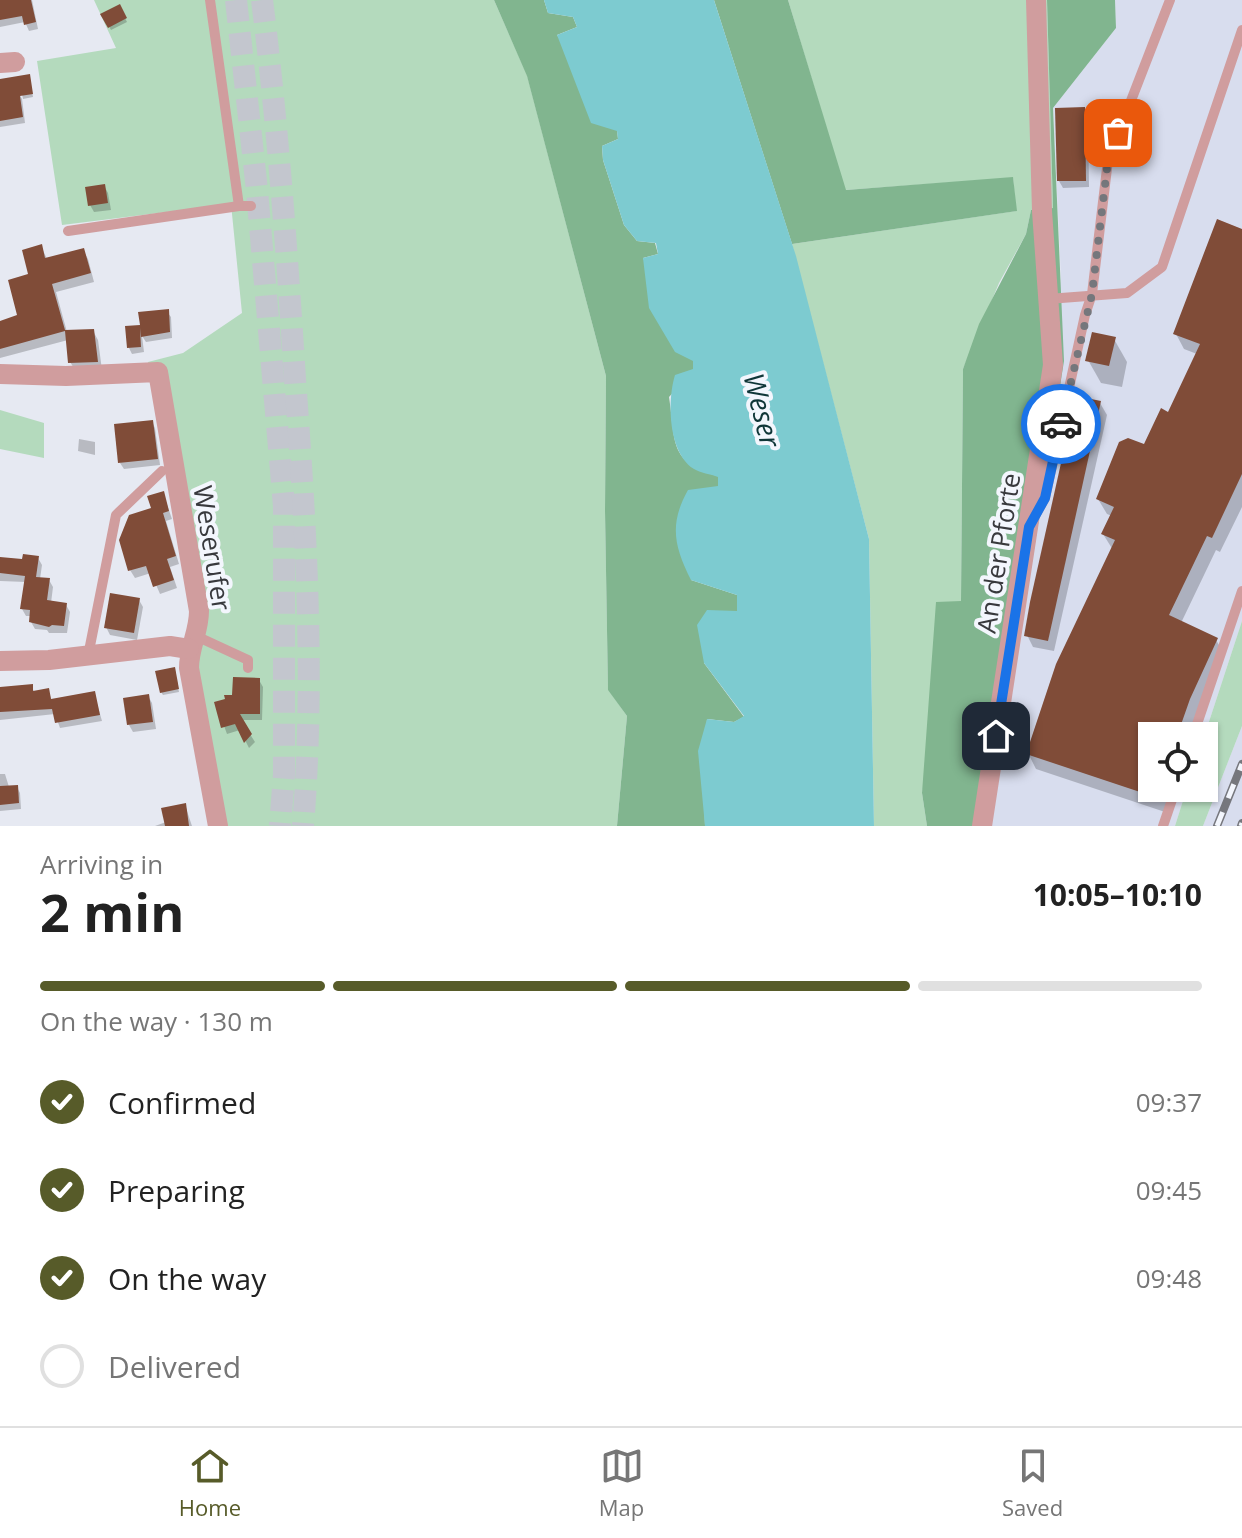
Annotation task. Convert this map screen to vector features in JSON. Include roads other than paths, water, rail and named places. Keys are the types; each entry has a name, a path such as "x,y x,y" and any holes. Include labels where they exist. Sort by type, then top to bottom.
{"street":[{"name":"An der Pforte","path":"982,826 1053,365 1042,211 1036,0"},
{"name":"Weserufer","path":"0,374 66,376 158,372 199,611 199,627 189,668 218,826"},
{"path":"0,661 49,660 193,642"}],"lane":[{"path":"210,0 239,206"},
{"path":"1029,527 1045,498 1092,294 1108,160 1170,0"},
{"path":"1048,299 1127,293 1162,267 1242,30"},
{"path":"68,231 251,206"},
{"path":"88,656 116,515 162,471"},
{"path":"1198,722 1242,591"},
{"path":"193,642 248,660 248,668"},
{"path":"1163,826 1171,802"}],"water":[{"name":"Weser","path":"544,0 714,0 796,256 869,539 874,826 705,826 698,751 707,719 734,722 744,716 704,663 697,625 707,610 737,611 737,595 691,580 678,546 676,524 688,490 718,486 718,477 694,469 685,461 674,439 672,386 675,375 693,369 693,361 675,352 649,308 643,258 658,254 656,243 637,241 624,225 603,160 602,146 618,139 617,131 591,123 557,35 577,27 573,17 548,13"}],"tunnel":[{"path":"236,0 257,190 284,506 284,775 280,826"},
{"path":"262,0 282,190 306,547 309,658 303,826"}],"railway":[{"path":"1217,826 1242,764"}]}
